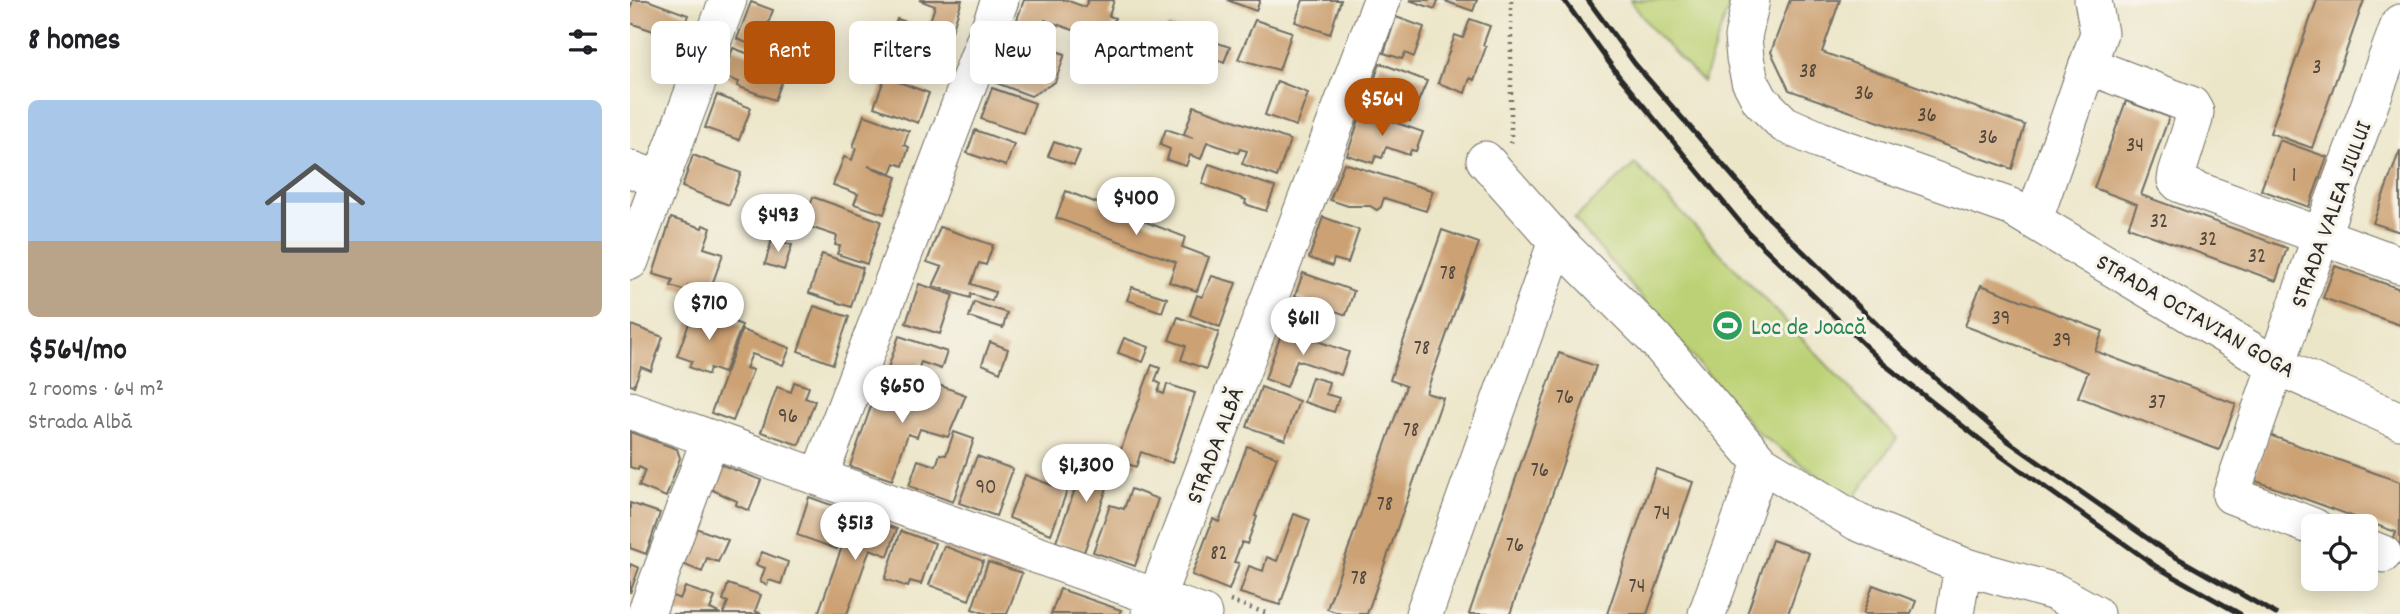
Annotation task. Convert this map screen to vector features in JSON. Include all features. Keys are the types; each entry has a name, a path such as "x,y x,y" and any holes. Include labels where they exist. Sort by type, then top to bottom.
{"street":[{"path":"630,261 645,174 727,0"},
{"path":"819,477 1000,0"},
{"name":"STRADA ALBĂ","path":"1153,606 1382,0"},
{"name":"STRADA OCTAVIAN GOGA","path":"1751,0 1743,37 1750,81 1760,100 1784,124 1820,140 2011,207 2275,365 2400,421"},
{"path":"2034,219 2099,33 2093,0"},
{"name":"STRADA VALEA JIULUI","path":"2301,522 2231,495 2321,236 2400,23"},
{"path":"2089,66 2191,105 2195,113 2177,173 2176,180 2180,184 2400,265"},
{"path":"1485,160 1557,241 1654,338 1761,463 1857,522 1963,566 2054,592 2095,614"},
{"path":"1424,614 1557,241"},
{"path":"630,410 819,477 1153,606 1203,614"},
{"path":"646,614 710,439"},
{"path":"1707,614 1761,463"},
{"path":"1955,614 1963,566"}],"path":[{"path":"1511,0 1511,190"}],"green space":[{"path":"1630,0 1731,0 1703,82 1654,32"},
{"name":"Loc de Joacă","path":"1635,164 1897,438 1852,500 1758,433 1574,219"}],"building":[{"path":"633,0 647,0 688,15 686,21 651,21 651,30 630,23"},
{"path":"919,0 962,0 955,21 930,21 935,6"},
{"path":"1024,0 1066,0 1085,7 1088,0 1114,0 1109,16 1115,18 1114,21 1070,21 1070,29 1056,24 1056,21 1016,21"},
{"path":"1227,0 1260,0 1256,11"},
{"path":"1303,0 1341,0 1330,34 1295,22"},
{"path":"1409,0 1438,0 1435,9"},
{"path":"1442,0 1477,0 1473,11"},
{"path":"1790,0 1840,0 1822,52 2025,125 2012,169 1789,90 1771,52"},
{"path":"2317,0 2364,0 2312,148 2270,133"},
{"path":"751,2 773,10 769,21 744,21 744,42 737,39"},
{"path":"1396,17 1424,27 1414,57 1405,53 1402,59 1384,53"},
{"path":"1470,19 1490,26 1483,45 1486,47 1474,80 1470,78 1465,93 1438,83 1455,35 1463,38"},
{"path":"1255,20 1292,32 1279,70 1238,59"},
{"path":"1218,43 1230,47 1224,62 1218,60"},
{"path":"733,48 744,52 744,84 781,84 775,100 737,86 739,82 730,79 730,56"},
{"path":"1056,51 1065,54 1056,79"},
{"path":"1380,63 1427,81 1410,121 1391,114 1393,108 1378,106 1381,96 1370,92"},
{"path":"1277,81 1308,93 1296,126 1265,115"},
{"path":"882,84 904,84 929,93 918,123 874,107"},
{"path":"999,84 1052,84 1031,96"},
{"path":"992,88 1035,103 1024,134 981,119"},
{"path":"717,95 751,108 739,140 705,128"},
{"path":"2126,101 2169,117 2141,195 2287,248 2276,281 2128,227 2137,204 2094,188"},
{"path":"1194,106 1290,140 1277,177 1242,164 1247,151 1240,149 1238,153 1207,142 1201,159 1190,155 1186,166 1167,160 1170,149 1160,145 1166,129 1193,138 1184,134"},
{"path":"1362,111 1423,132 1416,151 1411,150 1409,155 1386,147 1382,158 1376,156 1373,163 1347,155"},
{"path":"864,115 909,131 904,145 909,147 903,166 895,163 891,173 868,166 897,177 884,214 854,204 858,194 833,185 844,157 852,160 856,148 853,147"},
{"path":"975,130 1014,144 1006,166 967,153"},
{"path":"2279,140 2327,157 2309,207 2261,190"},
{"path":"1054,142 1080,151 1074,165 1048,156"},
{"path":"2400,150 2400,232 2373,223"},
{"path":"693,155 741,173 729,205 682,187"},
{"path":"1344,163 1433,191 1426,211 1384,198 1377,210 1370,206 1348,206 1330,200"},
{"path":"1209,164 1275,187 1266,211 1245,204 1246,200 1202,184"},
{"path":"1066,191 1185,237 1182,247 1209,257 1197,291 1169,282 1176,262 1056,218"},
{"path":"813,197 881,221 867,264 837,254 840,246 835,245 837,236 804,225"},
{"path":"1323,217 1359,230 1348,263 1334,259 1332,266 1309,258"},
{"path":"671,218 702,228 703,225 711,228 704,248 723,254 709,293 688,286 686,291 671,286 673,280 653,274"},
{"path":"940,227 993,245 986,265 979,263 971,284 995,292 992,301 971,294 970,298 933,286 942,267 927,262"},
{"path":"1442,230 1479,243 1426,393 1443,398 1367,614 1341,614 1327,609 1406,386 1390,380"},
{"path":"772,239 792,245 784,270 765,264"},
{"path":"822,254 863,268 851,307 809,293"},
{"path":"2335,266 2400,289 2400,325 2323,298"},
{"path":"1303,273 1354,291 1346,315 1295,296"},
{"path":"1212,276 1236,283 1220,327 1190,315 1197,295 1202,297"},
{"path":"919,284 953,295 940,334 906,323"},
{"path":"1981,285 2103,331 2095,351 2236,404 2219,450 2078,397 2088,372 1965,326"},
{"path":"1132,287 1167,298 1162,312 1127,300"},
{"path":"974,302 1007,313 1003,328 969,317"},
{"path":"814,306 849,317 833,364 798,351"},
{"path":"695,307 742,325 724,373 710,368 708,375 689,367 692,361 677,356"},
{"path":"1178,317 1219,332 1206,369 1181,360 1186,346 1169,340"},
{"path":"631,325 663,337 651,371 641,367 634,386 630,385"},
{"path":"1283,329 1349,352 1341,375 1297,360 1287,387 1265,379"},
{"path":"742,330 790,348 783,365 752,354 746,368 753,370 733,421 711,413"},
{"path":"899,336 947,352 941,369 921,362 914,381 887,371"},
{"path":"1124,338 1149,347 1143,362 1118,353"},
{"path":"990,342 1008,349 1000,372 982,364"},
{"path":"1559,353 1596,366 1546,513 1510,614 1469,614"},
{"path":"1152,365 1160,368 1155,381 1161,384 1158,392 1164,394 1167,384 1195,393 1172,463 1141,452 1136,467 1117,460"},
{"path":"1312,377 1329,382 1326,394 1339,398 1334,412 1304,402"},
{"path":"880,381 931,399 936,384 966,395 948,437 920,429 917,437 908,434 892,480 850,466"},
{"path":"794,382 809,387 805,398 815,401 799,445 761,432 777,387 791,392"},
{"path":"1261,387 1299,401 1285,440 1247,427"},
{"path":"630,432 677,449 680,458 666,497 639,486 645,470 630,467"},
{"path":"954,432 974,439 953,502 909,486 918,460 936,466 940,454 946,455"},
{"path":"2269,435 2400,482 2400,556 2389,552 2396,532 2378,525 2378,514 2346,514 2253,480"},
{"path":"1247,446 1277,457 1247,544 1242,542 1234,562 1239,563 1229,590 1192,575 1213,519 1219,522"},
{"path":"977,456 1013,469 996,516 959,503"},
{"path":"1087,456 1115,466 1084,552 1056,542"},
{"path":"717,463 761,480 749,511 736,505 737,501 708,488"},
{"path":"1656,469 1693,482 1647,614 1607,614"},
{"path":"1025,475 1067,491 1051,534 1009,518"},
{"path":"1131,489 1158,499 1135,566 1093,552 1110,505 1124,509"},
{"path":"809,497 851,512 837,549 797,535"},
{"path":"630,503 660,513 646,554 630,548"},
{"path":"854,513 897,529 888,556 870,549 847,614 818,614"},
{"path":"1294,514 1310,520 1280,605 1240,593 1249,566 1263,571 1267,557 1277,561"},
{"path":"693,527 728,540 718,562 707,558 702,572 680,563"},
{"path":"901,531 935,543 921,584 910,581 908,587 885,579"},
{"path":"1772,540 1809,553 1788,614 1747,614"},
{"path":"944,546 983,561 969,600 929,585"},
{"path":"762,552 788,562 781,584 769,580 767,585 760,582 765,568 756,565"},
{"path":"988,562 1022,573 1007,614 988,614 972,609"},
{"path":"630,564 639,568 630,593"},
{"path":"728,584 761,595 755,611 762,614 723,614 728,602 723,600"},
{"path":"1873,585 1916,601 1911,614 1863,614"},
{"path":"685,587 715,597 710,609 721,614 663,614 670,595 680,599"},
{"path":"1060,589 1121,610 1119,614 1051,614"}],"railway":[{"path":"1564,0 1618,75 1749,233 1885,365 2001,456 2157,567 2240,614"},
{"path":"1588,0 1635,64 1770,219 1904,351 2008,441 2167,552 2276,614"}],"place":[{"name":"Loc de Joacă","path":"1728,326"}]}
